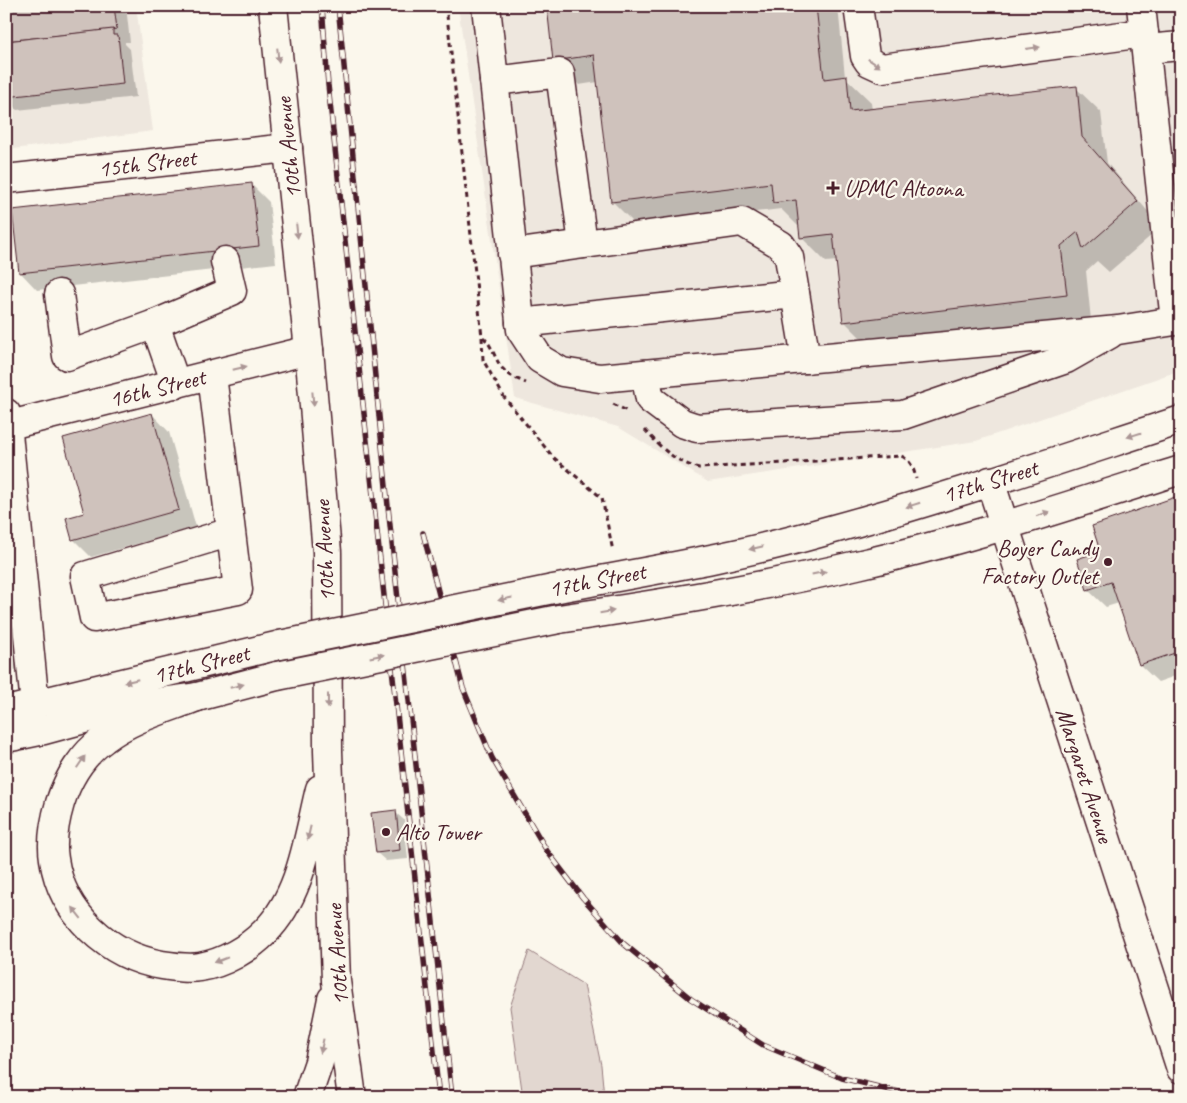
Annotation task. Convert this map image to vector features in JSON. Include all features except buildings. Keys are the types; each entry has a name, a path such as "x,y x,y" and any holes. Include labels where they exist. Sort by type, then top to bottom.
{"main road":[{"name":"10th Avenue","path":"273,6 309,350 327,552 328,751 336,981 352,1097"},
{"path":"486,6 521,330 540,359 562,372 600,378 1118,330 1178,321 1141,6"},
{"path":"859,13 865,56 869,62 882,68 1145,41 1181,46"},
{"path":"494,81 560,73 583,244"},
{"name":"15th Street","path":"6,179 288,148"},
{"path":"512,254 742,222 781,245 789,257 806,359"},
{"path":"59,294 67,356 155,324 232,291 225,261"},
{"path":"520,323 795,294"},
{"path":"155,324 176,384"},
{"path":"645,374 650,399 682,423 697,428 902,415 1066,359 1118,330"},
{"name":"16th Street","path":"7,421 176,384 309,350"},
{"path":"212,375 231,532 238,590 94,618 85,576 231,532"},
{"name":"17th Street","path":"6,711 280,645 714,558 819,534 1181,420"},
{"path":"7,421 35,704"},
{"name":"17th Street","path":"6,738 44,730 132,706 197,697 278,676 559,619 719,594 858,565 1004,527 1181,470"},
{"name":"Margaret Avenue","path":"990,481 1181,1069"},
{"path":"197,697 133,722 104,738 87,754 74,773 57,813 54,835 54,858 59,880 69,902 80,918 113,948 136,958 177,968 200,967 223,960 243,950 266,932 288,898 303,862 328,751"},
{"path":"307,1097 319,1062 336,981"}],"shaded area":[{"path":"6,6 136,6 153,131 6,150"},
{"name":"UPMC Altoona","path":"458,6 1181,6 1181,370 976,441 708,482 618,427 515,398"},
{"path":"529,951 584,985 601,1065 604,1097 523,1097 510,1007"}],"railway":[{"path":"322,6 328,85 439,1097"},
{"path":"338,6 389,516 452,1097"},
{"path":"423,533 463,688 492,758 547,851 583,898 624,944 691,999 763,1045 842,1078 907,1094 931,1097"}],"place":[{"name":"UPMC Altoona","path":"833,188"},
{"name":"Boyer Candy Factory Outlet","path":"1108,562"},
{"name":"Alto Tower","path":"386,832"}]}
